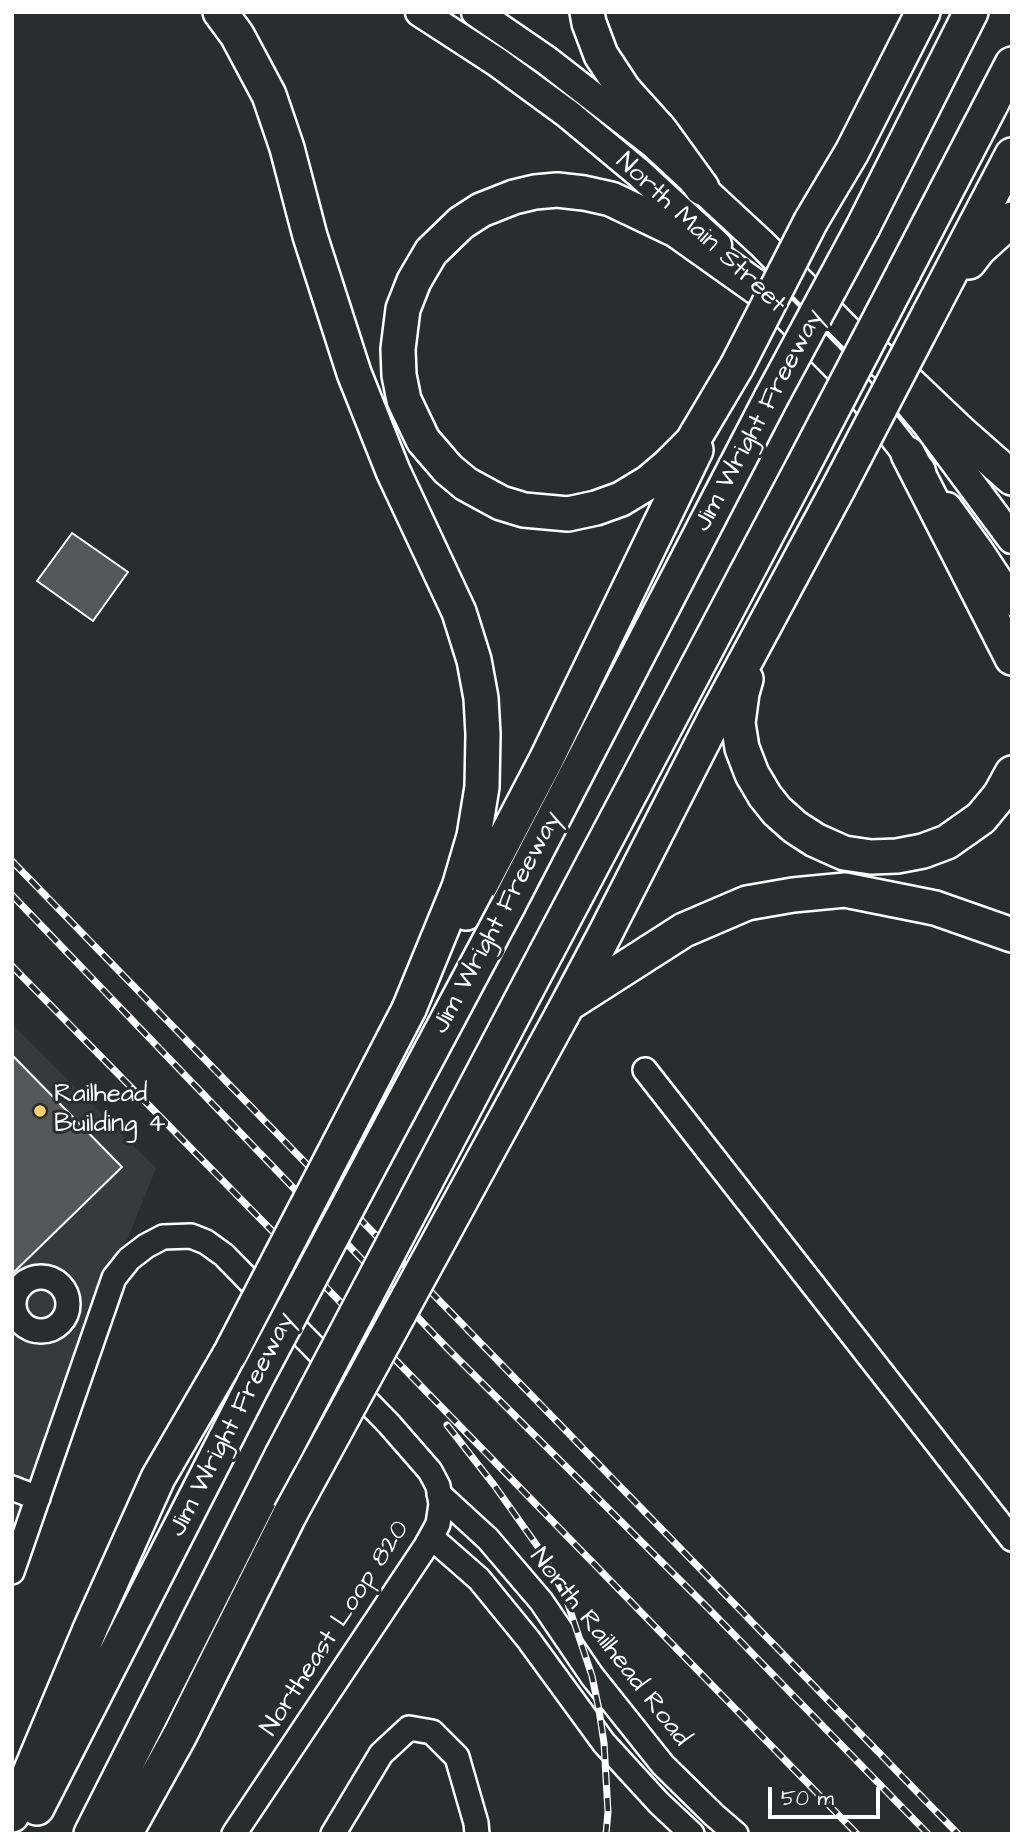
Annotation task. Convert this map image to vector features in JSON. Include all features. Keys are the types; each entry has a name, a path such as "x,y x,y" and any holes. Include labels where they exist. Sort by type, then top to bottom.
{"highway":[{"path":"220,12 237,34 270,95 310,236 354,373 393,471 459,611 474,660 481,698 485,846"},
{"path":"587,12 601,55 608,67 624,90 660,130 702,188"},
{"path":"852,152 900,31 902,12"},
{"path":"12,1815 91,1627 158,1478 230,1354 410,1009 438,966 485,846 546,760 737,366 811,221 852,152 923,12"},
{"name":"Jim Wright Freeway","path":"24,1834 254,1383 509,904 771,398 863,227 971,12"},
{"path":"91,1834 282,1455 1012,64"},
{"path":"125,1834 180,1735 290,1514 565,1010 717,714 1012,155"},
{"path":"737,366 692,442 669,465 649,482 621,499 568,514 524,510 501,503 466,484 449,469 423,440 404,400 398,349 403,309 414,281 431,252 461,223 481,210 535,192 584,192 611,199 676,230 766,294"},
{"path":"929,314 979,249 1012,219"},
{"path":"860,343 902,377 1012,478"},
{"path":"908,454 1012,658"},
{"path":"765,627 742,693 738,723 742,748 752,774 765,796 795,827 815,840 844,852 871,857 923,851 947,842 981,818 1000,795 1012,773"},
{"path":"565,1010 684,930 747,903 793,895 845,890 935,908 1012,935"}],"main road":[{"name":"North Main Street","path":"420,12 497,62 568,114 639,173 707,235 849,379 908,454 1012,601"},
{"name":"North Main Street","path":"476,12 546,61 654,144 762,244 860,343 926,424 1012,539"}],"street":[{"path":"645,1070 1012,1539"},
{"path":"12,1572 114,1278 129,1259 163,1237 191,1236 206,1242 224,1255 389,1424 430,1471 439,1494"},
{"path":"12,1488 38,1498"},
{"name":"Northeast Loop 820","path":"234,1834 438,1524 441,1504 439,1494"},
{"name":"North Railhead Road","path":"439,1494 488,1539 541,1601 610,1701 663,1765 736,1834"},
{"path":"430,1537 479,1578 528,1639 604,1743 692,1834"},
{"path":"587,1720 610,1701"},
{"path":"333,1834 381,1754 409,1728 432,1732 457,1757 477,1834"}],"shaded area":[{"path":"12,1024 156,1168 12,1527"}],"building":[{"path":"72,533 128,572 93,621 37,581"},
{"name":"Railhead Building 4","path":"12,1055 122,1167 12,1274"}],"railway":[{"path":"12,861 958,1834"},
{"path":"12,895 449,1350 710,1610 928,1834"},
{"path":"12,966 857,1834"},
{"path":"447,1425 543,1554 566,1598 592,1676 599,1710 608,1812 606,1834"}],"place":[{"name":"Railhead Building 4","path":"40,1111"}]}
